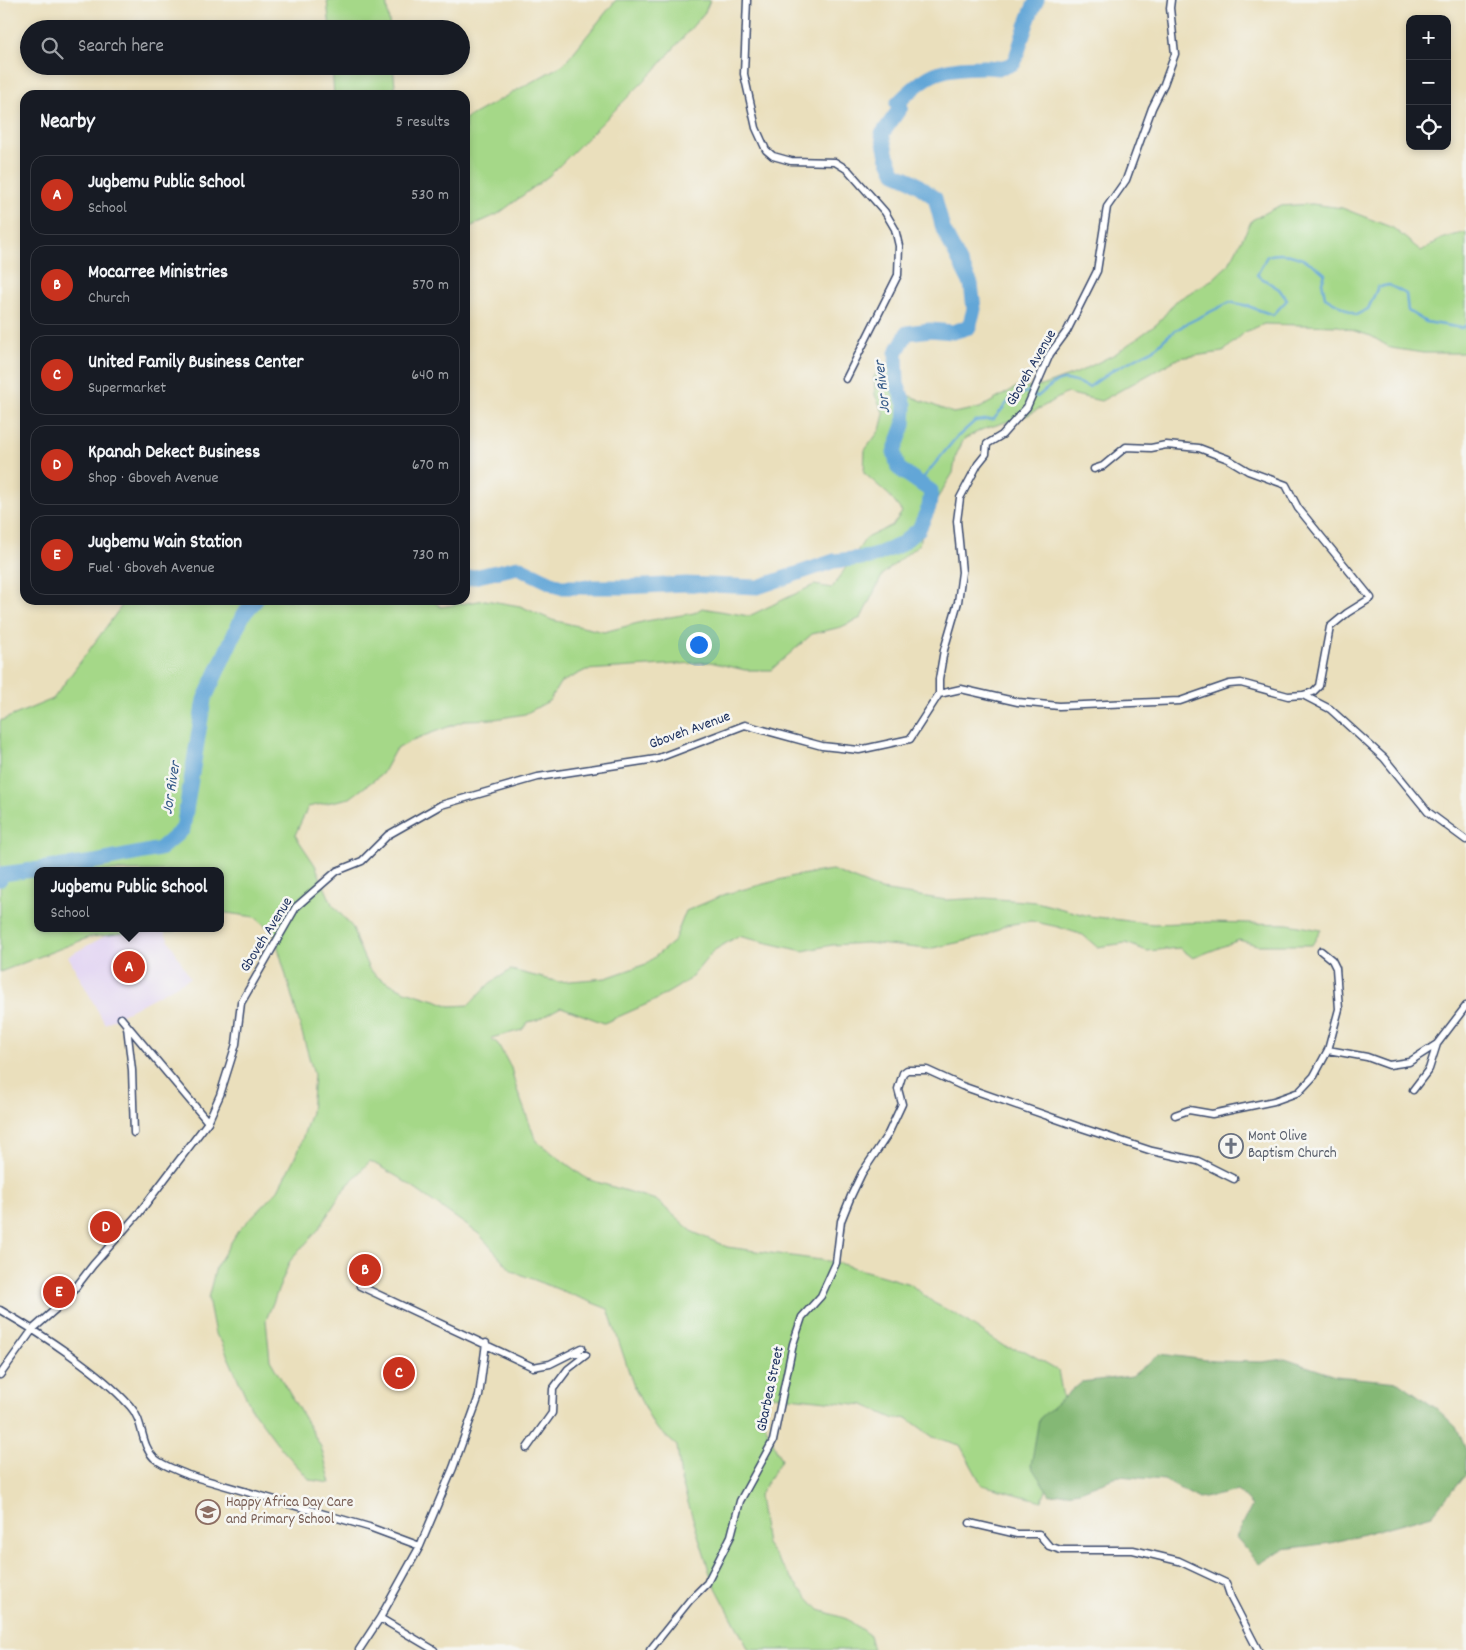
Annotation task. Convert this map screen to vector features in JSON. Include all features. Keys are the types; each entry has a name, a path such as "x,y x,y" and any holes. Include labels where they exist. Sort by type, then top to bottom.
{"street":[{"path":"747,0 744,74 756,128 766,150 773,156 791,161 835,162 848,170 885,212 897,238 900,261 898,274 846,379"},
{"name":"Gboveh Avenue","path":"0,1375 33,1329 66,1300 93,1265 139,1213 208,1122 220,1095 236,1044 240,1003 296,907 337,870 362,860 388,835 441,805 538,777 656,759 745,725 822,746 859,750 910,740 939,694 939,679 944,650 958,602 962,572 958,521 960,498 978,464 986,454 987,444 1002,435 1027,407 1050,354 1067,331 1097,271 1107,207 1126,180 1152,108 1175,54 1170,8 1171,0"},
{"path":"939,694 961,690 1018,702 1059,706 1086,706 1180,701 1229,684 1241,683 1288,696 1304,695 1313,692 1320,686 1330,627 1347,612 1371,598 1298,508 1286,485 1248,471 1228,459 1199,448 1166,445 1126,447 1103,466 1094,469"},
{"path":"1304,695 1330,710 1384,758 1428,812 1466,840"},
{"path":"1175,1115 1189,1110 1212,1114 1274,1101 1300,1092 1314,1076 1328,1050 1339,1009 1338,990 1332,960 1321,951"},
{"path":"1412,1090 1428,1069 1437,1044 1466,1006"},
{"path":"121,1018 208,1122"},
{"path":"127,1025 132,1070 134,1133"},
{"path":"1328,1050 1367,1057 1388,1065 1408,1062 1437,1044"},
{"name":"Gbarbea Street","path":"650,1650 690,1600 708,1583 731,1536 740,1501 773,1441 793,1344 802,1317 821,1296 836,1263 841,1221 862,1173 888,1134 902,1104 898,1089 903,1073 907,1070 917,1070 936,1073 962,1086 1152,1151 1198,1161 1234,1179"},
{"path":"360,1286 533,1366 550,1364 582,1348"},
{"path":"0,1310 33,1329 98,1377 130,1406 139,1419 146,1445 154,1458 165,1465 188,1475 369,1527 420,1546"},
{"path":"359,1650 380,1618 420,1546 453,1468 479,1396 486,1343"},
{"path":"527,1448 552,1412 553,1389 568,1369 586,1355 575,1352"},
{"path":"970,1523 1017,1534 1039,1534 1049,1546 1061,1550 1133,1550 1178,1561 1226,1584 1231,1598 1258,1650"},
{"path":"380,1618 434,1650"}],"shaded area":[{"path":"113,932 164,932 190,978 105,1024 68,956"}],"green space":[{"path":"327,0 386,0 389,20 329,20"},
{"path":"616,0 710,0 705,12 656,69 550,175 498,214 470,227 470,116 564,64"},
{"path":"333,75 394,75 395,90 334,90"},
{"path":"1312,204 1342,208 1393,228 1421,251 1441,239 1466,232 1466,353 1423,353 1391,348 1371,336 1338,326 1264,324 1245,332 1223,352 1179,358 1101,401 1067,393 1028,415 981,430 964,439 956,455 953,473 930,510 919,544 883,574 861,618 841,627 812,634 771,670 745,670 710,662 586,670 560,683 549,701 525,714 495,719 467,720 415,739 395,750 382,774 350,798 308,807 295,835 315,865 332,904 353,928 356,940 369,969 379,978 405,991 450,1006 469,1005 490,983 511,970 559,982 606,978 646,964 674,941 686,911 726,894 794,876 832,870 881,890 946,900 985,898 1036,902 1089,916 1153,924 1210,922 1288,924 1321,930 1312,945 1257,945 1239,940 1193,958 1180,948 1147,951 1126,943 1097,947 1083,935 1031,921 1006,925 984,937 928,949 867,943 832,945 803,951 738,936 713,951 691,978 676,988 654,1001 604,1023 561,1007 537,1020 528,1022 522,1030 491,1038 498,1044 511,1068 536,1141 587,1179 656,1200 693,1232 727,1247 835,1262 910,1284 934,1303 957,1315 1005,1347 1025,1351 1058,1370 1069,1431 1042,1501 982,1485 960,1445 933,1437 907,1418 895,1419 864,1405 771,1395 758,1409 781,1460 759,1496 766,1544 798,1587 819,1610 847,1619 869,1635 873,1650 749,1650 712,1580 681,1480 677,1446 654,1426 634,1387 608,1309 512,1271 479,1234 398,1177 370,1161 344,1189 318,1230 290,1261 266,1320 270,1360 321,1447 331,1483 310,1480 280,1447 251,1408 221,1341 215,1334 208,1298 216,1267 238,1231 278,1190 299,1149 311,1112 314,1075 274,933 255,917 224,913 224,867 34,867 34,932 137,932 90,937 0,972 0,721 53,699 122,605 438,605 441,607 470,605 470,602 485,600 520,606 552,620 604,632 646,621 694,613 702,608 749,616 814,585 832,588 866,538 893,525 902,512 889,495 864,473 865,450 880,430 884,414 875,395 874,376 896,359 900,392 953,413 980,408 1015,388 1041,386 1077,373 1115,354 1157,324 1176,301 1213,279 1229,264 1252,220 1279,206"},
{"path":"1160,1354 1214,1361 1262,1362 1285,1359 1336,1376 1399,1382 1437,1409 1457,1428 1466,1450 1466,1474 1432,1515 1331,1543 1283,1549 1259,1564 1236,1537 1252,1506 1238,1491 1199,1499 1164,1480 1119,1476 1080,1491 1050,1495 1031,1466 1039,1419 1081,1382 1132,1376"}],"waterway":[{"name":"Jor River","path":"470,578 518,567 560,587 624,587 686,584 758,587 834,561 871,557 900,545 919,529 929,507 931,491 898,468 894,452 904,425 905,405 897,384 896,353 907,333 930,330 953,332 969,327 974,309 971,284 943,229 935,198 911,180 895,173 887,156 882,134 901,107 897,104 916,86 934,74 967,67 1000,68 1014,63 1027,23 1037,0"},
{"path":"931,491 919,483 955,439 975,421 994,419 1012,397 1030,391 1037,397 1051,385 1061,380 1072,381 1089,387 1113,370 1154,349 1169,335 1184,325 1230,302 1273,315 1287,300 1279,289 1257,275 1267,256 1275,254 1290,255 1312,264 1325,274 1322,282 1325,297 1356,315 1368,309 1378,287 1389,285 1406,294 1408,311 1426,322 1462,328 1466,325"},
{"name":"Jor River","path":"56,867 94,862 160,849 183,829 204,700 243,615 252,605"},
{"name":"Jor River","path":"0,879 2,874 34,870"}],"place":[{"name":"Jugbemu Public School","path":"129,967"},
{"name":"Mont Olive Baptism Church","path":"1231,1146"},
{"name":"Kpanah Dekect Business","path":"106,1227"},
{"name":"Mocarree Ministries","path":"365,1270"},
{"name":"Jugbemu Wain Station","path":"59,1292"},
{"name":"United Family Business Center","path":"399,1373"},
{"name":"Happy Africa Day Care and Primary School","path":"208,1512"}]}
